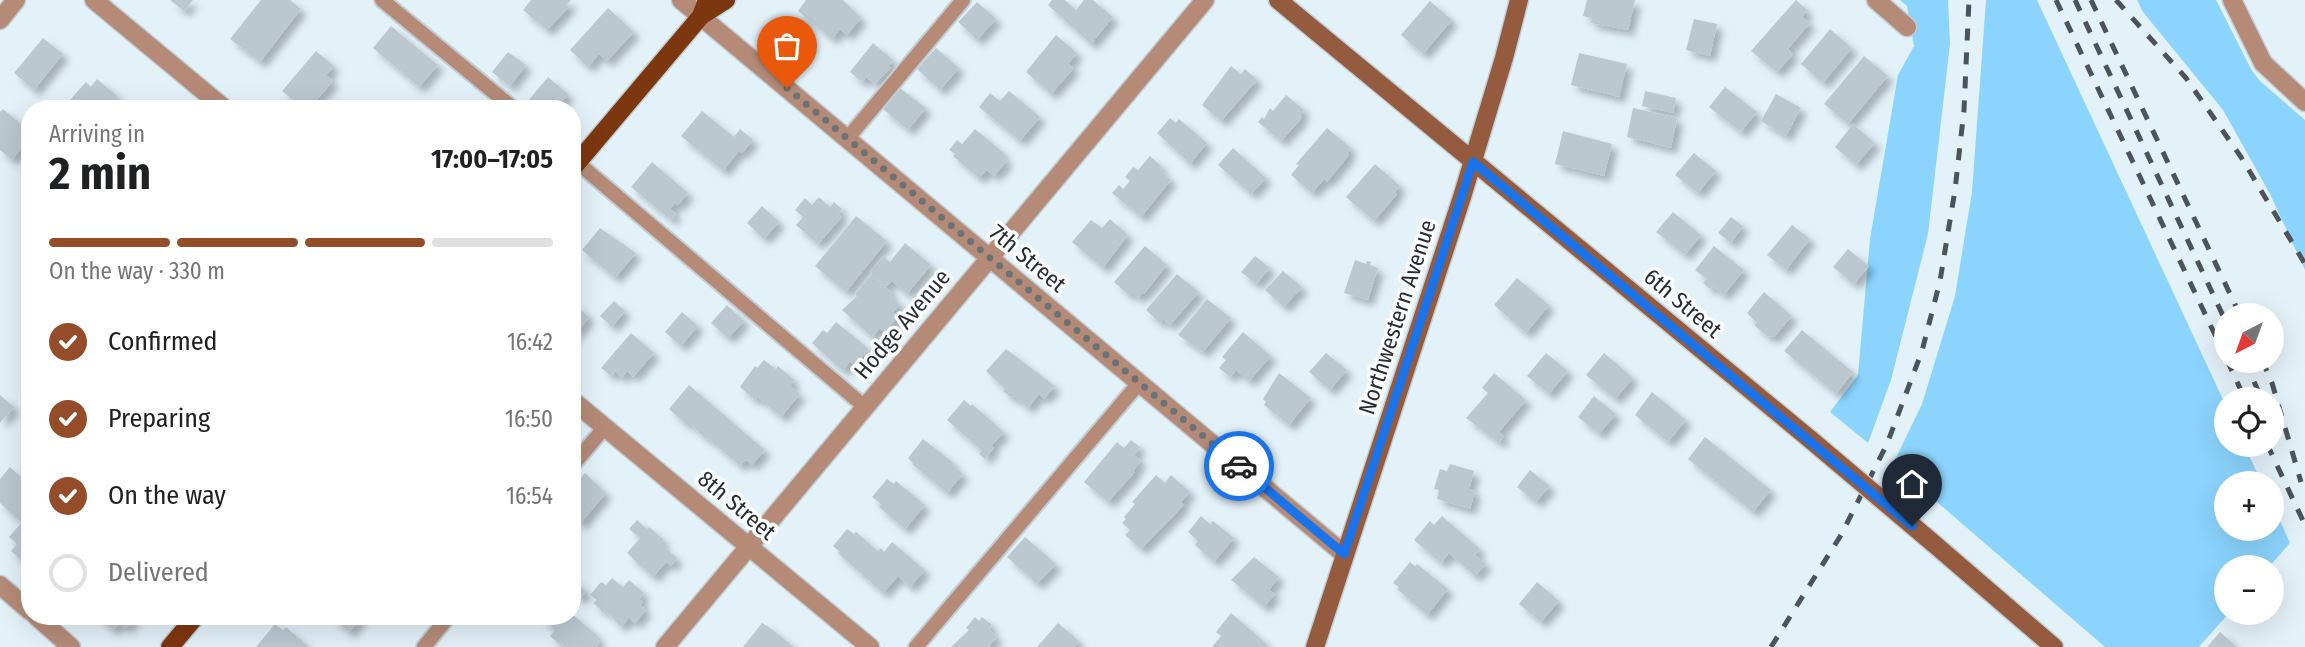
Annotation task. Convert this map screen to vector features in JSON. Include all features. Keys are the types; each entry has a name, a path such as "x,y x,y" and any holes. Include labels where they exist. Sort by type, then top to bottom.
{"main road":[{"path":"581,156 704,8 726,0"},
{"name":"6th Street","path":"1278,0 1811,440 2054,647"},
{"name":"Northwestern Avenue","path":"1315,647 1473,162 1519,0"},
{"path":"170,647 188,625"}],"street":[{"path":"0,20 16,0"},
{"path":"94,0 214,100"},
{"name":"7th Street","path":"681,0 704,8 847,139 1344,554"},
{"name":"Hodge Avenue","path":"665,647 1205,0"},
{"path":"1876,0 1908,27"},
{"path":"2232,0 2263,63 2305,102"},
{"name":"8th Street","path":"581,407 870,647"},
{"path":"0,585 21,603"},
{"path":"46,625 71,647"}],"lane":[{"path":"382,0 503,100"},
{"path":"847,139 963,0"},
{"path":"581,170 865,407"},
{"path":"916,647 1139,383"},
{"path":"581,455 605,427"},
{"path":"424,647 442,625"}],"shaded area":[{"path":"1900,0 1948,0 1950,44 1928,234 1891,380 1868,443 1830,412 1858,375 1870,239 1898,75 1914,46 1907,6"},
{"path":"1986,0 2037,0 2217,387 2214,387 2214,457 2250,457 2256,471 2214,471 2214,541 2284,541 2284,530 2290,543 2280,555 2214,555 2214,625 2218,625 2199,647 2105,647 1893,464 1922,404 1955,296 1972,192"},
{"path":"2137,0 2216,0 2251,69 2260,81 2305,120 2305,270 2270,194 2223,110 2143,12"}],"building":[{"path":"170,0 193,0 184,11"},
{"path":"261,0 290,0 301,9 260,62 230,39"},
{"path":"531,0 571,0 567,5 569,7 547,30 523,10"},
{"path":"806,0 843,0 861,18 847,35 840,29 832,39 798,11"},
{"path":"1052,0 1065,0 1076,10 1084,0 1093,0 1113,17 1091,44 1048,5"},
{"path":"1587,0 1635,0 1628,30 1591,23 1592,18 1583,16"},
{"path":"1796,0 1807,10 1802,17 1810,23 1788,49 1793,54 1777,72 1751,51"},
{"path":"1430,1 1452,20 1423,54 1401,35"},
{"path":"977,2 996,19 977,40 958,22"},
{"path":"608,8 634,32 607,61 599,54 588,67 570,50"},
{"path":"1694,19 1717,24 1710,56 1686,50"},
{"path":"391,26 438,65 419,87 373,48"},
{"path":"1830,29 1852,48 1823,83 1801,64"},
{"path":"1056,35 1077,53 1068,64 1074,68 1051,94 1026,72"},
{"path":"43,38 63,54 34,90 14,73"},
{"path":"873,43 893,60 888,66 891,68 875,84 866,77 862,82 850,72"},
{"path":"936,48 959,68 940,90 917,69"},
{"path":"316,51 334,66 326,75 333,81 317,100 293,100 282,91"},
{"path":"508,52 526,65 510,86 492,72"},
{"path":"1579,53 1627,64 1619,97 1571,85"},
{"path":"1864,56 1888,76 1848,124 1824,104"},
{"path":"1231,66 1241,74 1245,69 1257,80 1221,121 1202,105"},
{"path":"548,77 568,94 562,100 529,100"},
{"path":"97,79 117,96 114,100 70,100 86,82 91,87"},
{"path":"1725,87 1757,112 1741,132 1709,107"},
{"path":"900,88 926,108 908,130 883,109"},
{"path":"1009,91 1040,117 1020,141 979,107 990,93 1000,101"},
{"path":"1645,91 1676,98 1673,113 1642,106"},
{"path":"1776,94 1801,108 1786,136 1761,121"},
{"path":"1286,95 1304,110 1300,116 1302,118 1281,141 1258,122 1262,117 1264,119 1270,108 1273,111"},
{"path":"1633,108 1677,118 1671,148 1627,137"},
{"path":"3,109 21,124 21,149 12,160 0,150 0,112"},
{"path":"702,111 734,137 740,129 753,140 742,153 739,151 723,171 681,136"},
{"path":"1170,118 1176,123 1179,119 1207,143 1190,164 1157,133"},
{"path":"1853,124 1875,143 1856,165 1835,147"},
{"path":"1327,128 1351,148 1347,153 1349,155 1327,182 1324,179 1312,193 1291,175 1299,165 1296,164"},
{"path":"975,129 1004,153 1001,156 1007,161 994,176 987,170 979,178 949,150 957,140 962,144"},
{"path":"1563,131 1612,144 1604,176 1555,164"},
{"path":"1233,148 1266,178 1251,194 1218,165"},
{"path":"1694,153 1716,171 1698,193 1675,175"},
{"path":"1150,156 1171,180 1141,217 1112,193 1119,185 1123,189 1130,181 1125,177 1133,167 1138,170"},
{"path":"652,162 688,193 678,205 675,203 670,209 676,214 671,220 631,187"},
{"path":"1375,164 1400,186 1395,192 1397,194 1374,221 1346,197"},
{"path":"819,197 830,207 834,202 842,209 838,214 842,217 818,244 796,225 803,217 795,210 805,198 812,205"},
{"path":"762,206 779,222 764,239 747,223"},
{"path":"1673,212 1701,235 1685,255 1656,232"},
{"path":"856,216 887,241 846,292 815,266"},
{"path":"1731,217 1743,226 1731,243 1718,233"},
{"path":"1110,219 1128,235 1103,268 1072,242 1091,220 1102,228"},
{"path":"1792,225 1810,239 1786,270 1767,255"},
{"path":"600,228 636,253 615,278 582,250"},
{"path":"905,243 931,265 907,294 892,281 887,286 875,277 900,305 893,312 898,317 884,332 880,328 872,337 842,310 857,296 855,294 883,256 890,262"},
{"path":"1145,246 1167,265 1138,298 1131,292 1129,295 1114,282"},
{"path":"1714,246 1744,270 1724,295 1713,286 1710,289 1703,283 1707,279 1695,270"},
{"path":"1848,249 1869,266 1854,284 1833,267"},
{"path":"1255,256 1270,268 1256,284 1241,272"},
{"path":"1355,260 1366,264 1367,261 1371,262 1370,265 1378,268 1368,300 1344,293"},
{"path":"1283,271 1302,287 1284,307 1265,290"},
{"path":"1177,274 1199,292 1170,325 1163,319 1160,323 1146,310"},
{"path":"1517,278 1549,305 1526,333 1494,305"},
{"path":"1764,292 1792,316 1774,337 1767,336 1754,325 1757,323 1747,313"},
{"path":"1207,299 1231,318 1203,352 1178,335"},
{"path":"614,301 625,311 612,327 600,316"},
{"path":"727,305 744,321 728,338 711,323"},
{"path":"581,310 589,317 581,327"},
{"path":"682,312 698,326 681,346 665,332"},
{"path":"836,322 869,349 855,365 850,361 843,371 812,343 823,330 827,333"},
{"path":"1802,330 1853,372 1836,394 1784,351"},
{"path":"1243,332 1271,356 1249,381 1236,370 1230,377 1219,368 1226,360 1222,357"},
{"path":"631,333 654,353 633,377 627,371 622,378 615,371 611,376 601,368"},
{"path":"1006,349 1055,386 1044,399 1039,394 1028,408 1003,391 1005,389 986,371"},
{"path":"1326,353 1347,370 1330,390 1309,372"},
{"path":"1546,353 1568,371 1549,394 1527,376"},
{"path":"1604,353 1633,378 1615,399 1586,375"},
{"path":"764,360 776,369 778,366 794,380 790,386 800,394 781,417 758,397 755,400 740,387 755,366 757,368"},
{"path":"1279,373 1311,398 1289,425 1264,405 1266,402 1263,399"},
{"path":"1494,373 1526,400 1499,432 1504,436 1499,443 1466,418 1488,393 1482,388"},
{"path":"689,385 765,450 752,465 746,460 740,466 669,409"},
{"path":"1652,392 1686,420 1668,442 1635,415"},
{"path":"0,395 14,407 0,423"},
{"path":"1594,396 1616,414 1599,434 1578,417"},
{"path":"964,400 1004,432 991,446 994,448 985,459 979,454 982,451 947,420"},
{"path":"1705,437 1771,490 1753,512 1688,459"},
{"path":"923,439 954,463 952,465 963,474 947,493 908,458"},
{"path":"1131,440 1140,447 1134,455 1141,461 1133,471 1135,472 1108,502 1084,482 1117,442 1124,448"},
{"path":"1450,464 1474,471 1469,489 1475,491 1470,509 1437,499 1439,490 1434,489 1440,469 1447,471"},
{"path":"10,467 21,477 21,515 17,519 0,503 0,479"},
{"path":"1530,470 1550,486 1536,502 1517,487"},
{"path":"585,473 606,493 581,523 581,478"},
{"path":"1156,475 1165,483 1171,475 1190,492 1181,502 1184,505 1141,549 1125,535 1130,530 1122,523 1135,504 1132,502"},
{"path":"887,479 894,484 896,481 925,505 905,529 879,507 881,504 872,497"},
{"path":"1201,516 1210,524 1213,521 1234,538 1214,562 1195,545 1198,541 1188,532"},
{"path":"1442,516 1480,549 1475,555 1486,564 1475,576 1449,553 1441,563 1414,540 1430,521 1434,525"},
{"path":"637,520 664,540 660,543 677,558 671,566 666,562 653,577 627,553 640,538 629,529"},
{"path":"21,523 21,560 11,551 17,544 9,537"},
{"path":"847,529 854,534 856,532 878,551 881,548 884,552 892,542 925,570 910,587 898,576 883,593 833,546"},
{"path":"1025,537 1056,564 1037,584 1007,557"},
{"path":"1254,557 1279,577 1269,590 1275,594 1264,607 1231,580"},
{"path":"1410,562 1415,566 1417,564 1448,589 1427,615 1393,583"},
{"path":"612,578 623,587 629,580 644,593 639,599 643,602 640,605 646,610 635,623 629,618 621,627 605,610 603,612 593,603 597,600 590,595 601,582 606,585"},
{"path":"1537,582 1559,601 1541,622 1519,604"},
{"path":"1231,613 1267,644 1264,647 1212,647 1221,636 1216,632"},
{"path":"975,617 979,621 982,617 992,625 989,629 997,637 990,645 992,647 951,647 969,630 966,628"},
{"path":"581,622 598,636 596,638 600,642 596,647 566,647 550,636 555,630 549,625 581,625"},
{"path":"762,623 769,627 794,647 743,647"},
{"path":"1058,623 1079,641 1074,647 1037,647"},
{"path":"276,625 283,630 286,627 309,647 256,647"},
{"path":"341,625 355,625 349,632"},
{"path":"2220,632 2237,647 2207,647"}],"railway":[{"path":"1771,647 1841,535 1887,444 1922,351 1940,281 1955,190 1964,110 1969,0"},
{"path":"2056,0 2214,333"},
{"path":"2075,0 2217,303"},
{"path":"2091,0 2234,303"},
{"path":"2116,0 2186,78 2241,157 2305,264"},
{"path":"2233,373 2239,387"},
{"path":"2250,373 2256,387"},
{"path":"2268,373 2301,482"},
{"path":"2273,457 2305,525"}],"way so far":[{"path":"787,88 1239,466"}],"route":[{"path":"1239,466 1344,554 1473,162 1912,526"}]}
